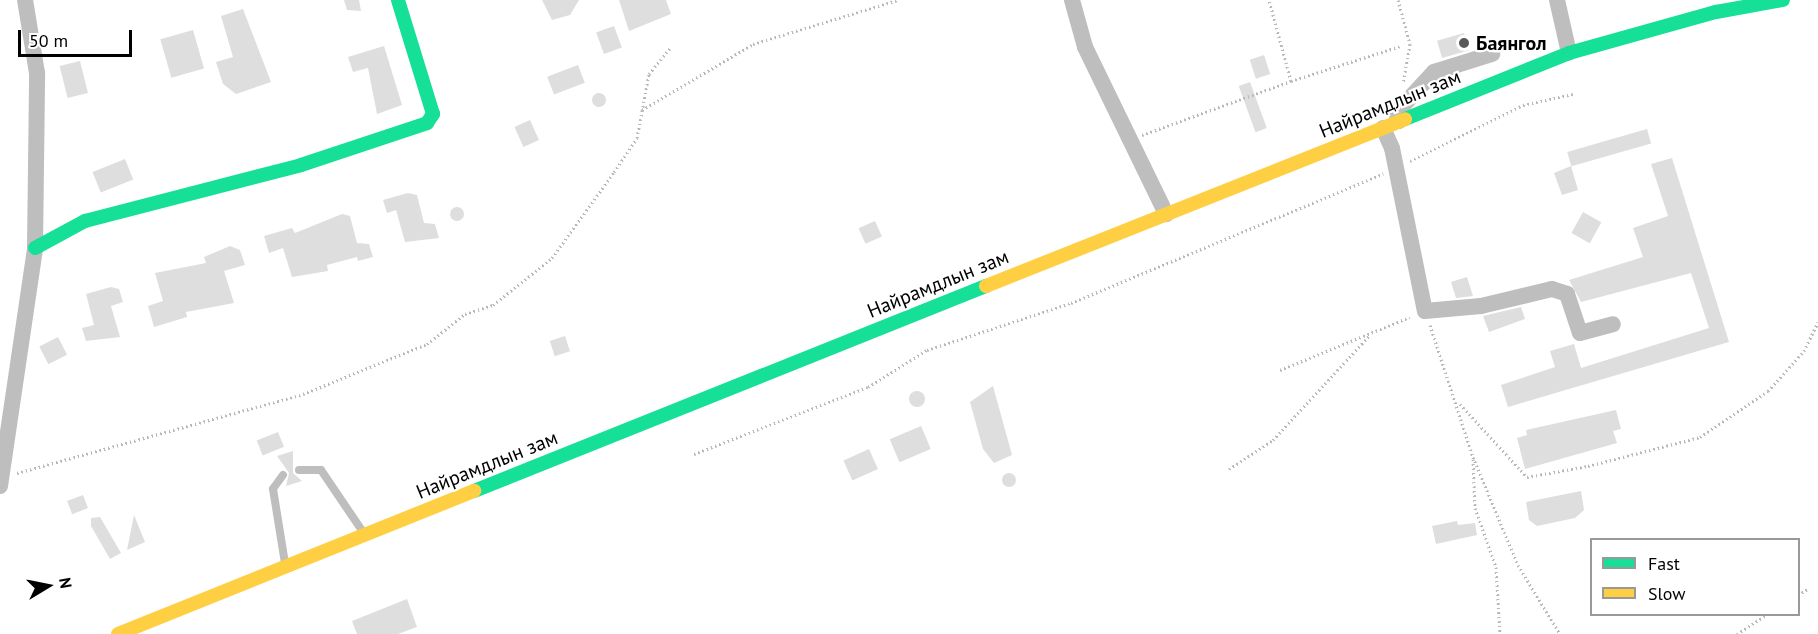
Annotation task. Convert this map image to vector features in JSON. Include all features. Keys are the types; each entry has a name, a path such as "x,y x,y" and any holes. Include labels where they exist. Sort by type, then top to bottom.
{"main road":[{"path":"35,248 85,221 301,165 428,123 433,114 399,0"},
{"name":"Найрамдлын зам","path":"118,634 1393,121 1569,53 1733,4 1783,0"}],"street":[{"path":"2,482 35,248 37,73 25,0"},
{"path":"1072,0 1085,47 1166,214"},
{"path":"1557,0 1569,53"},
{"path":"1492,54 1434,72 1393,121 1396,169 1425,311 1481,306 1552,289 1567,294 1580,333 1613,324"}],"lane":[{"path":"299,470 321,470 365,535"},
{"path":"283,475 273,489 286,567"}],"path":[{"path":"642,110 753,44 898,0"},
{"path":"1269,0 1291,81"},
{"path":"1393,121 1410,44 1398,0"},
{"path":"1129,139 1291,81 1401,46"},
{"path":"2,482 303,394 427,344 465,314 493,305 552,258 637,138 649,74 670,48"},
{"path":"694,454 868,387 927,350 1071,303 1396,169 1523,105 1573,94"},
{"path":"1280,370 1425,311 1458,402 1473,458 1518,565 1560,634"},
{"path":"1458,402 1527,477 1588,466 1700,437 1768,392 1804,351 1818,322"},
{"path":"1229,470 1273,440 1370,335"},
{"path":"1473,458 1475,508 1496,567 1500,634"},
{"path":"1800,594 1809,588"},
{"path":"1737,634 1766,616"}],"building":[{"path":"344,0 359,0 361,11 347,10"},
{"path":"542,0 579,0 570,15 552,20"},
{"path":"619,0 666,0 671,14 629,31"},
{"path":"243,9 271,82 236,94 223,84 216,62 233,57 221,16"},
{"path":"614,26 622,48 604,54 596,32"},
{"path":"193,30 204,68 171,78 160,39"},
{"path":"1464,33 1469,50 1442,58 1437,41"},
{"path":"384,46 402,105 377,114 368,68 353,72 348,57"},
{"path":"1264,55 1270,74 1256,79 1250,60"},
{"path":"80,61 88,93 68,98 60,66"},
{"path":"578,65 585,83 554,95 547,77"},
{"path":"1250,82 1267,128 1255,132 1239,86"},
{"path":"596,93 602,93 606,100 602,107 596,107 592,103 592,97"},
{"path":"530,120 539,140 523,147 514,127"},
{"path":"1647,129 1651,143 1571,166 1567,152"},
{"path":"1672,158 1729,342 1508,407 1501,385 1555,367 1550,351 1574,344 1581,368 1709,328 1691,273 1581,302 1569,280 1643,257 1633,228 1668,216 1651,164"},
{"path":"125,159 133,179 101,193 93,172"},
{"path":"1571,166 1578,190 1562,195 1554,173"},
{"path":"408,193 417,195 424,223 435,224 439,238 405,242 396,210 387,213 383,200"},
{"path":"454,207 460,207 464,214 460,221 454,221 450,217 450,211"},
{"path":"1583,212 1601,222 1590,243 1571,233"},
{"path":"342,214 350,216 357,243 369,244 373,257 358,261 357,257 327,265 328,271 292,277 283,248 269,253 264,236 292,228 295,233"},
{"path":"875,221 882,237 865,244 859,228"},
{"path":"230,246 240,250 245,265 224,271 234,303 186,312 187,317 154,327 148,306 163,301 155,273 206,263 204,257"},
{"path":"1467,277 1473,296 1456,298 1451,282"},
{"path":"111,287 119,289 123,302 111,306 120,337 86,341 82,328 94,325 86,294"},
{"path":"1521,307 1525,319 1489,332 1483,316"},
{"path":"565,336 570,351 555,356 550,341"},
{"path":"58,337 67,355 48,364 39,347"},
{"path":"993,386 1012,455 994,463 983,449 970,402"},
{"path":"914,391 920,391 925,399 923,405 914,407 909,402 909,396"},
{"path":"1616,410 1621,429 1613,431 1617,443 1525,469 1517,438 1527,435 1526,430"},
{"path":"921,426 931,449 899,462 890,439"},
{"path":"278,432 284,447 263,455 257,441"},
{"path":"869,449 878,469 852,480 843,460"},
{"path":"293,451 293,473 302,481 286,486 289,473 277,456"},
{"path":"1006,473 1012,473 1016,480 1012,487 1006,487 1002,483 1002,477"},
{"path":"1581,491 1584,510 1575,518 1537,526 1529,520 1526,502"},
{"path":"83,495 88,508 72,514 67,501"},
{"path":"134,515 145,542 127,550"},
{"path":"100,517 121,553 110,559 91,526 91,518"},
{"path":"1457,521 1458,525 1475,523 1477,535 1436,544 1432,526"},
{"path":"407,599 417,627 398,634 357,634 352,621"}],"traffic: fast":[{"path":"35,248 85,221 301,165 427,123 433,114 398,0"},
{"path":"1405,119 1569,53 1716,12 1783,0"},
{"path":"474,491 986,286"}],"traffic: slow":[{"path":"986,286 1405,119"},
{"path":"118,634 474,491"}],"place":[{"name":"Баянгол","path":"1464,43"}]}
